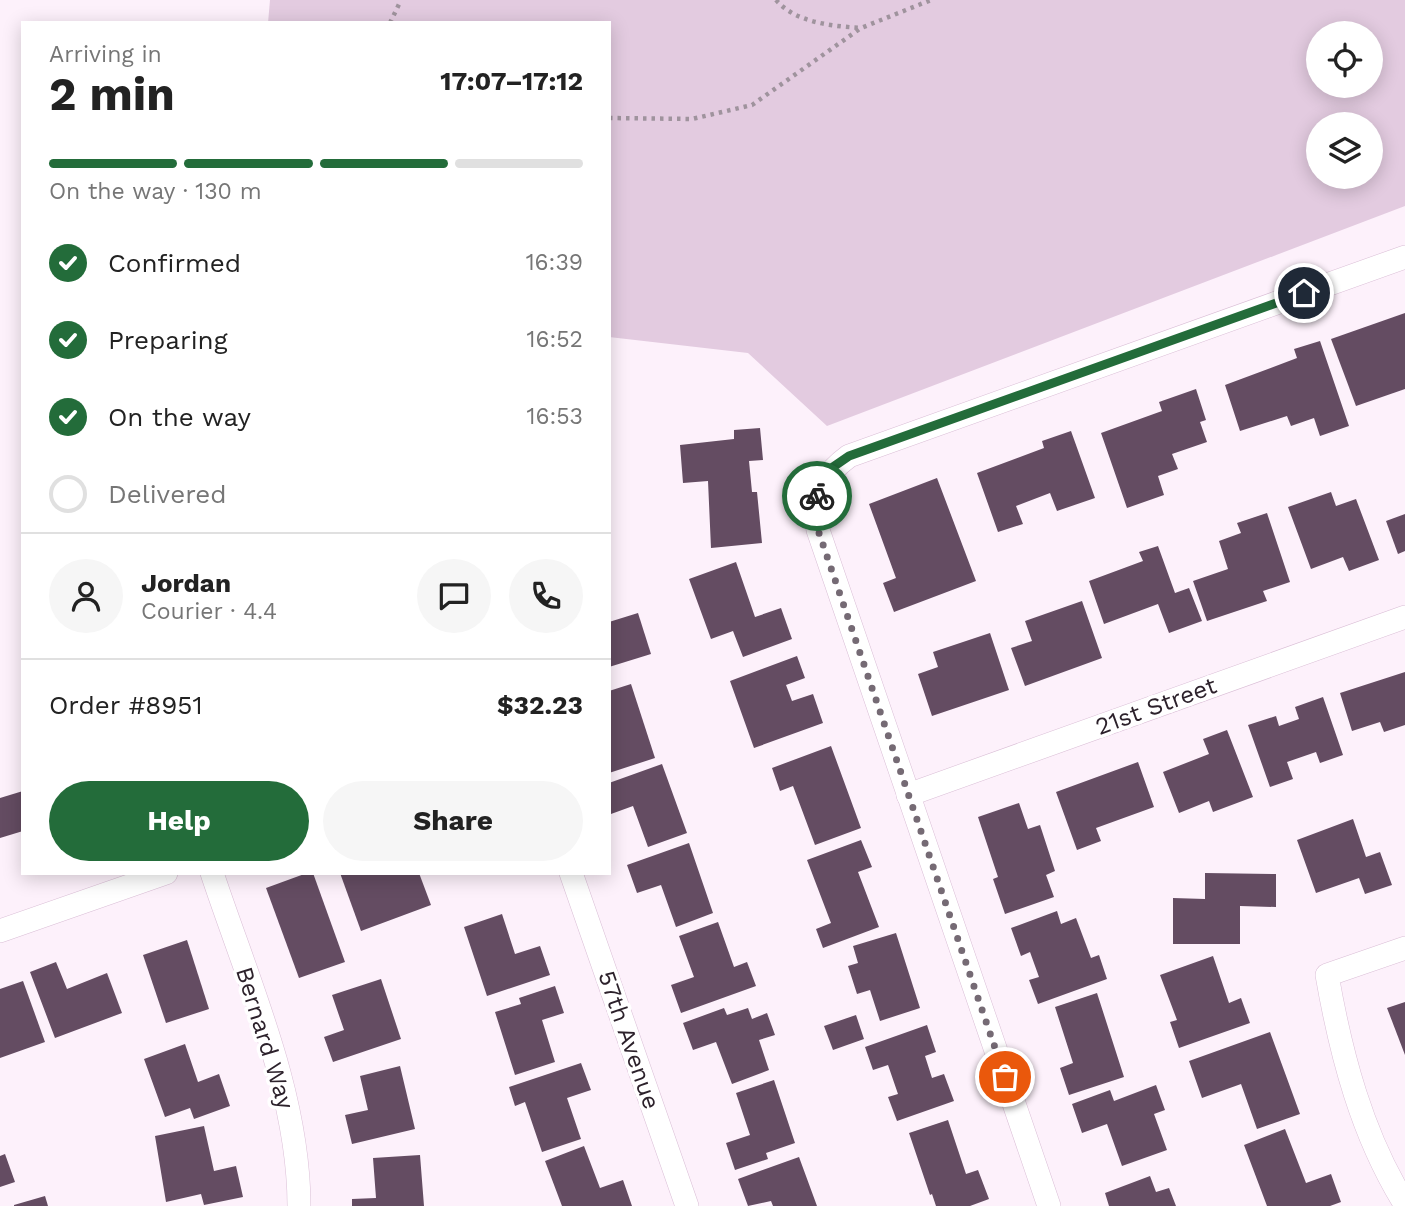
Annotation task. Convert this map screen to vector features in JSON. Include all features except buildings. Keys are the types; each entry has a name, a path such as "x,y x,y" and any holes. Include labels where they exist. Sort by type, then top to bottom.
{"street":[{"path":"1049,1206 818,530 816,501 822,482 833,467 849,456 1405,257"},
{"name":"21st Street","path":"908,794 1405,617"},
{"path":"0,931 160,875"},
{"name":"Bernard Way","path":"213,875 283,1087 294,1138 299,1206"},
{"name":"57th Avenue","path":"572,875 687,1206"},
{"path":"1405,948 1327,975 1336,1029 1351,1083 1370,1135 1405,1204"}],"path":[{"path":"391,21 401,0"},
{"path":"776,0 785,10 826,26 861,28"},
{"path":"611,118 692,120 752,105 861,28 931,0"}],"shaded area":[{"path":"270,0 1405,0 1405,206 827,426 748,353 611,337 611,21 268,21"}],"way so far":[{"path":"817,496 815,518 818,530 1005,1077"}],"route":[{"path":"817,496 822,482 833,467 849,456 1304,293"}]}
